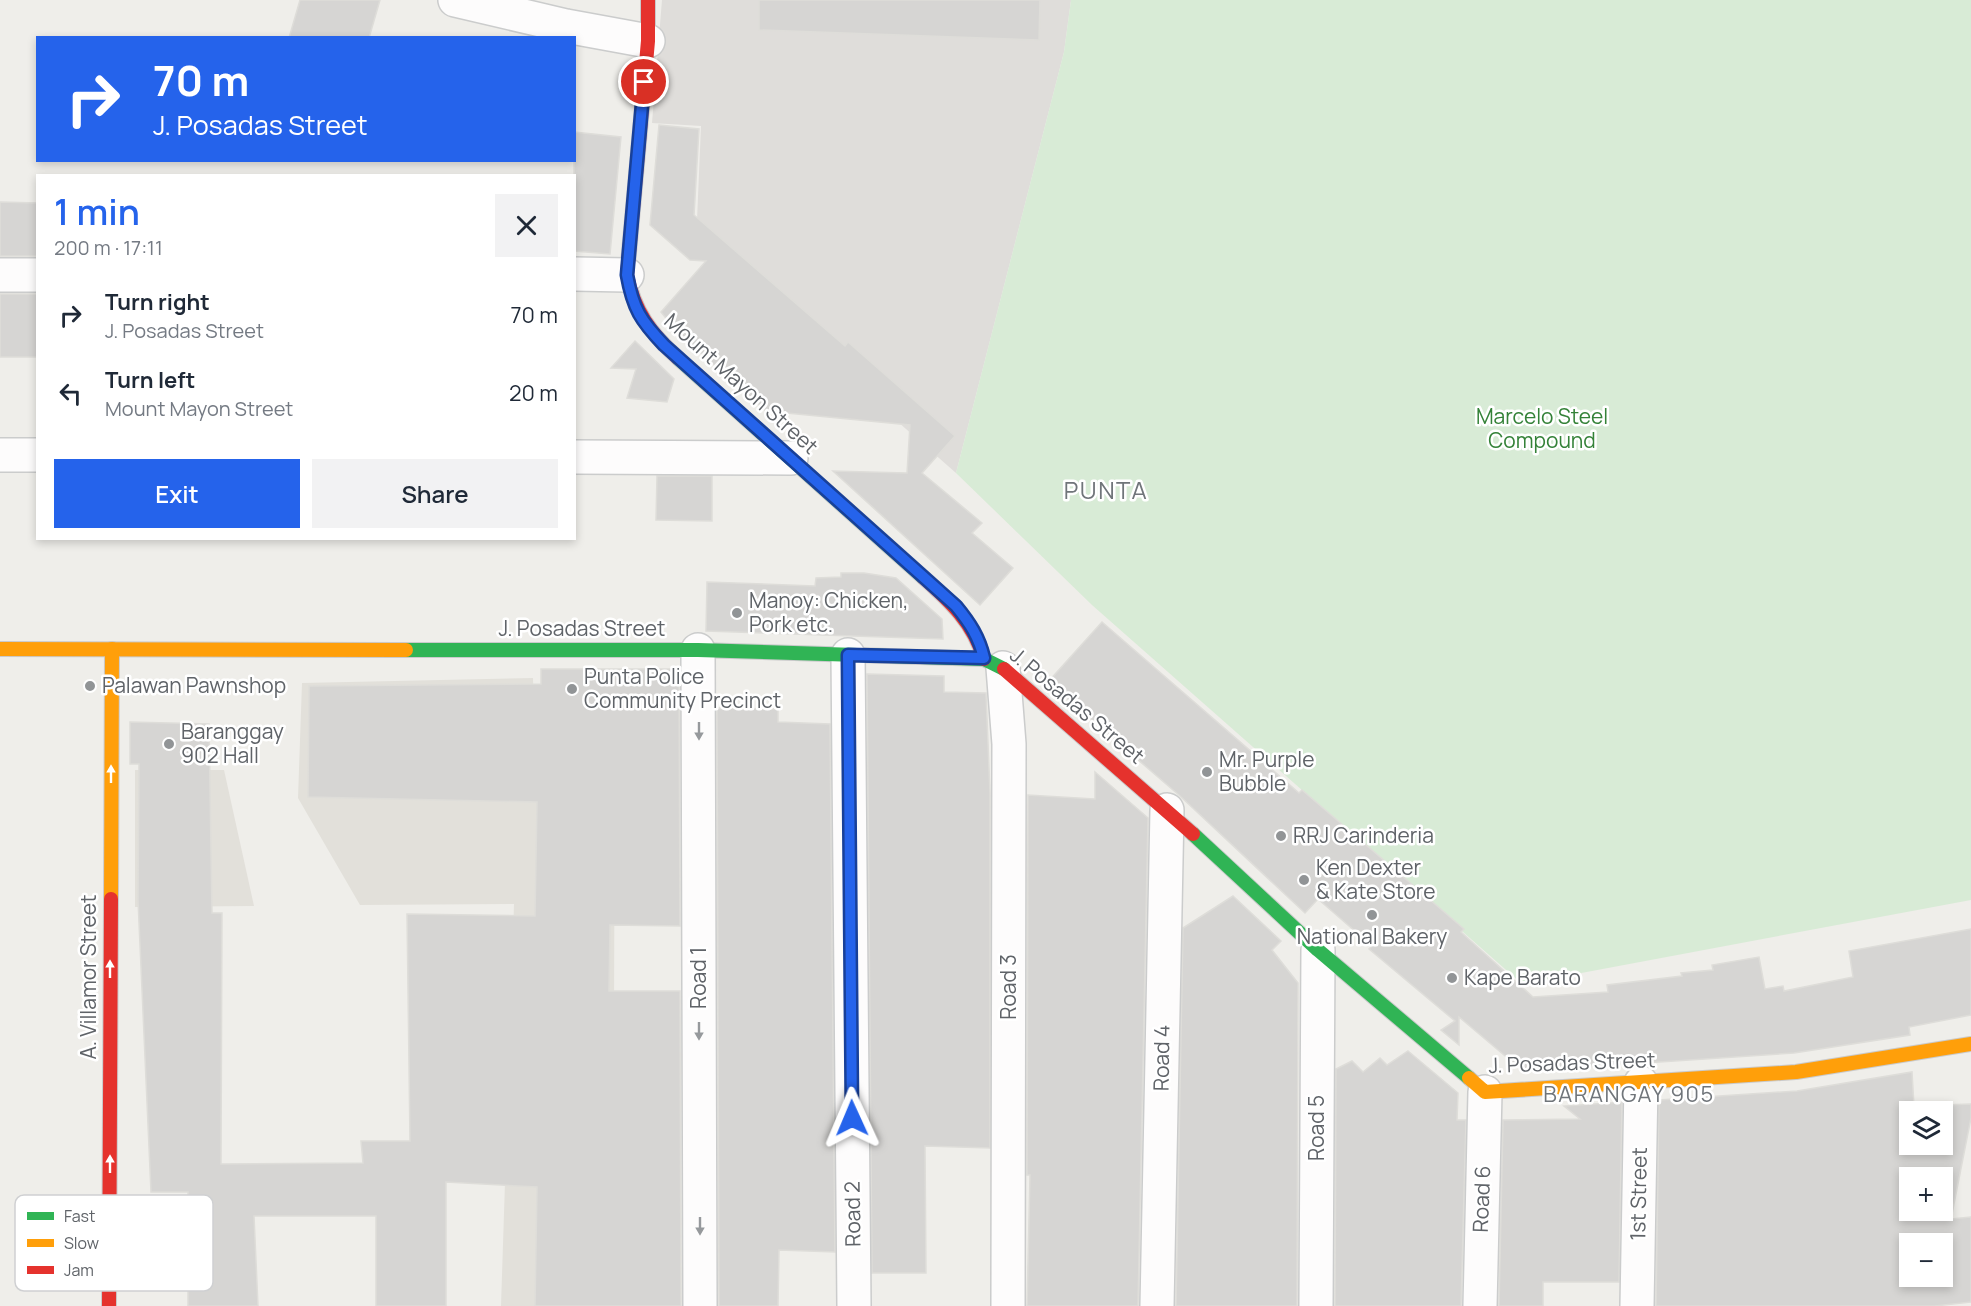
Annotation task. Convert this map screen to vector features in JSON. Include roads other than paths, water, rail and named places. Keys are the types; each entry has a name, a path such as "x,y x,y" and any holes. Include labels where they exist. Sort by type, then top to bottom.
{"street":[{"path":"455,0 566,27 648,41"},
{"name":"Mount Mayon Street","path":"648,0 648,41 627,275 632,302 643,323 664,345 956,606 971,625 993,663"},
{"path":"576,274 627,275"},
{"path":"0,275 36,275"},
{"path":"0,455 36,455"},
{"path":"576,457 791,458"},
{"name":"A. Villamor Street","path":"110,1195 112,648"},
{"name":"J. Posadas Street","path":"0,649 698,650 993,663 1167,810 1317,950 1485,1092 1796,1072 1971,1044"},
{"name":"Road 1","path":"698,650 700,1306"},
{"name":"Road 2","path":"848,655 854,1306"},
{"name":"Road 3","path":"993,663 1009,744 1008,1306"},
{"name":"Road 4","path":"1157,1306 1167,810"},
{"name":"Road 5","path":"1316,1306 1317,950"},
{"name":"1st Street","path":"1637,1306 1641,1083"},
{"name":"Road 6","path":"1479,1306 1485,1092"},
{"name":"A. Villamor Street","path":"109,1291 109,1306"}],"place":[{"name":"Manoy: Chicken, Pork etc.","path":"737,613"},
{"name":"Palawan Pawnshop","path":"90,686"},
{"name":"Punta Police Community Precinct","path":"572,689"},
{"name":"Baranggay 902 Hall","path":"169,744"},
{"name":"Mr. Purple Bubble","path":"1207,772"},
{"name":"RRJ Carinderia","path":"1281,836"},
{"name":"Ken Dexter & Kate Store","path":"1304,880"},
{"name":"National Bakery","path":"1372,915"},
{"name":"Kape Barato","path":"1452,978"}],"district":[{"name":"PUNTA","path":"1106,491"},
{"name":"BARANGAY 905","path":"1629,1094"}],"park label":[{"name":"Marcelo Steel Compound","path":"1542,429"}]}
